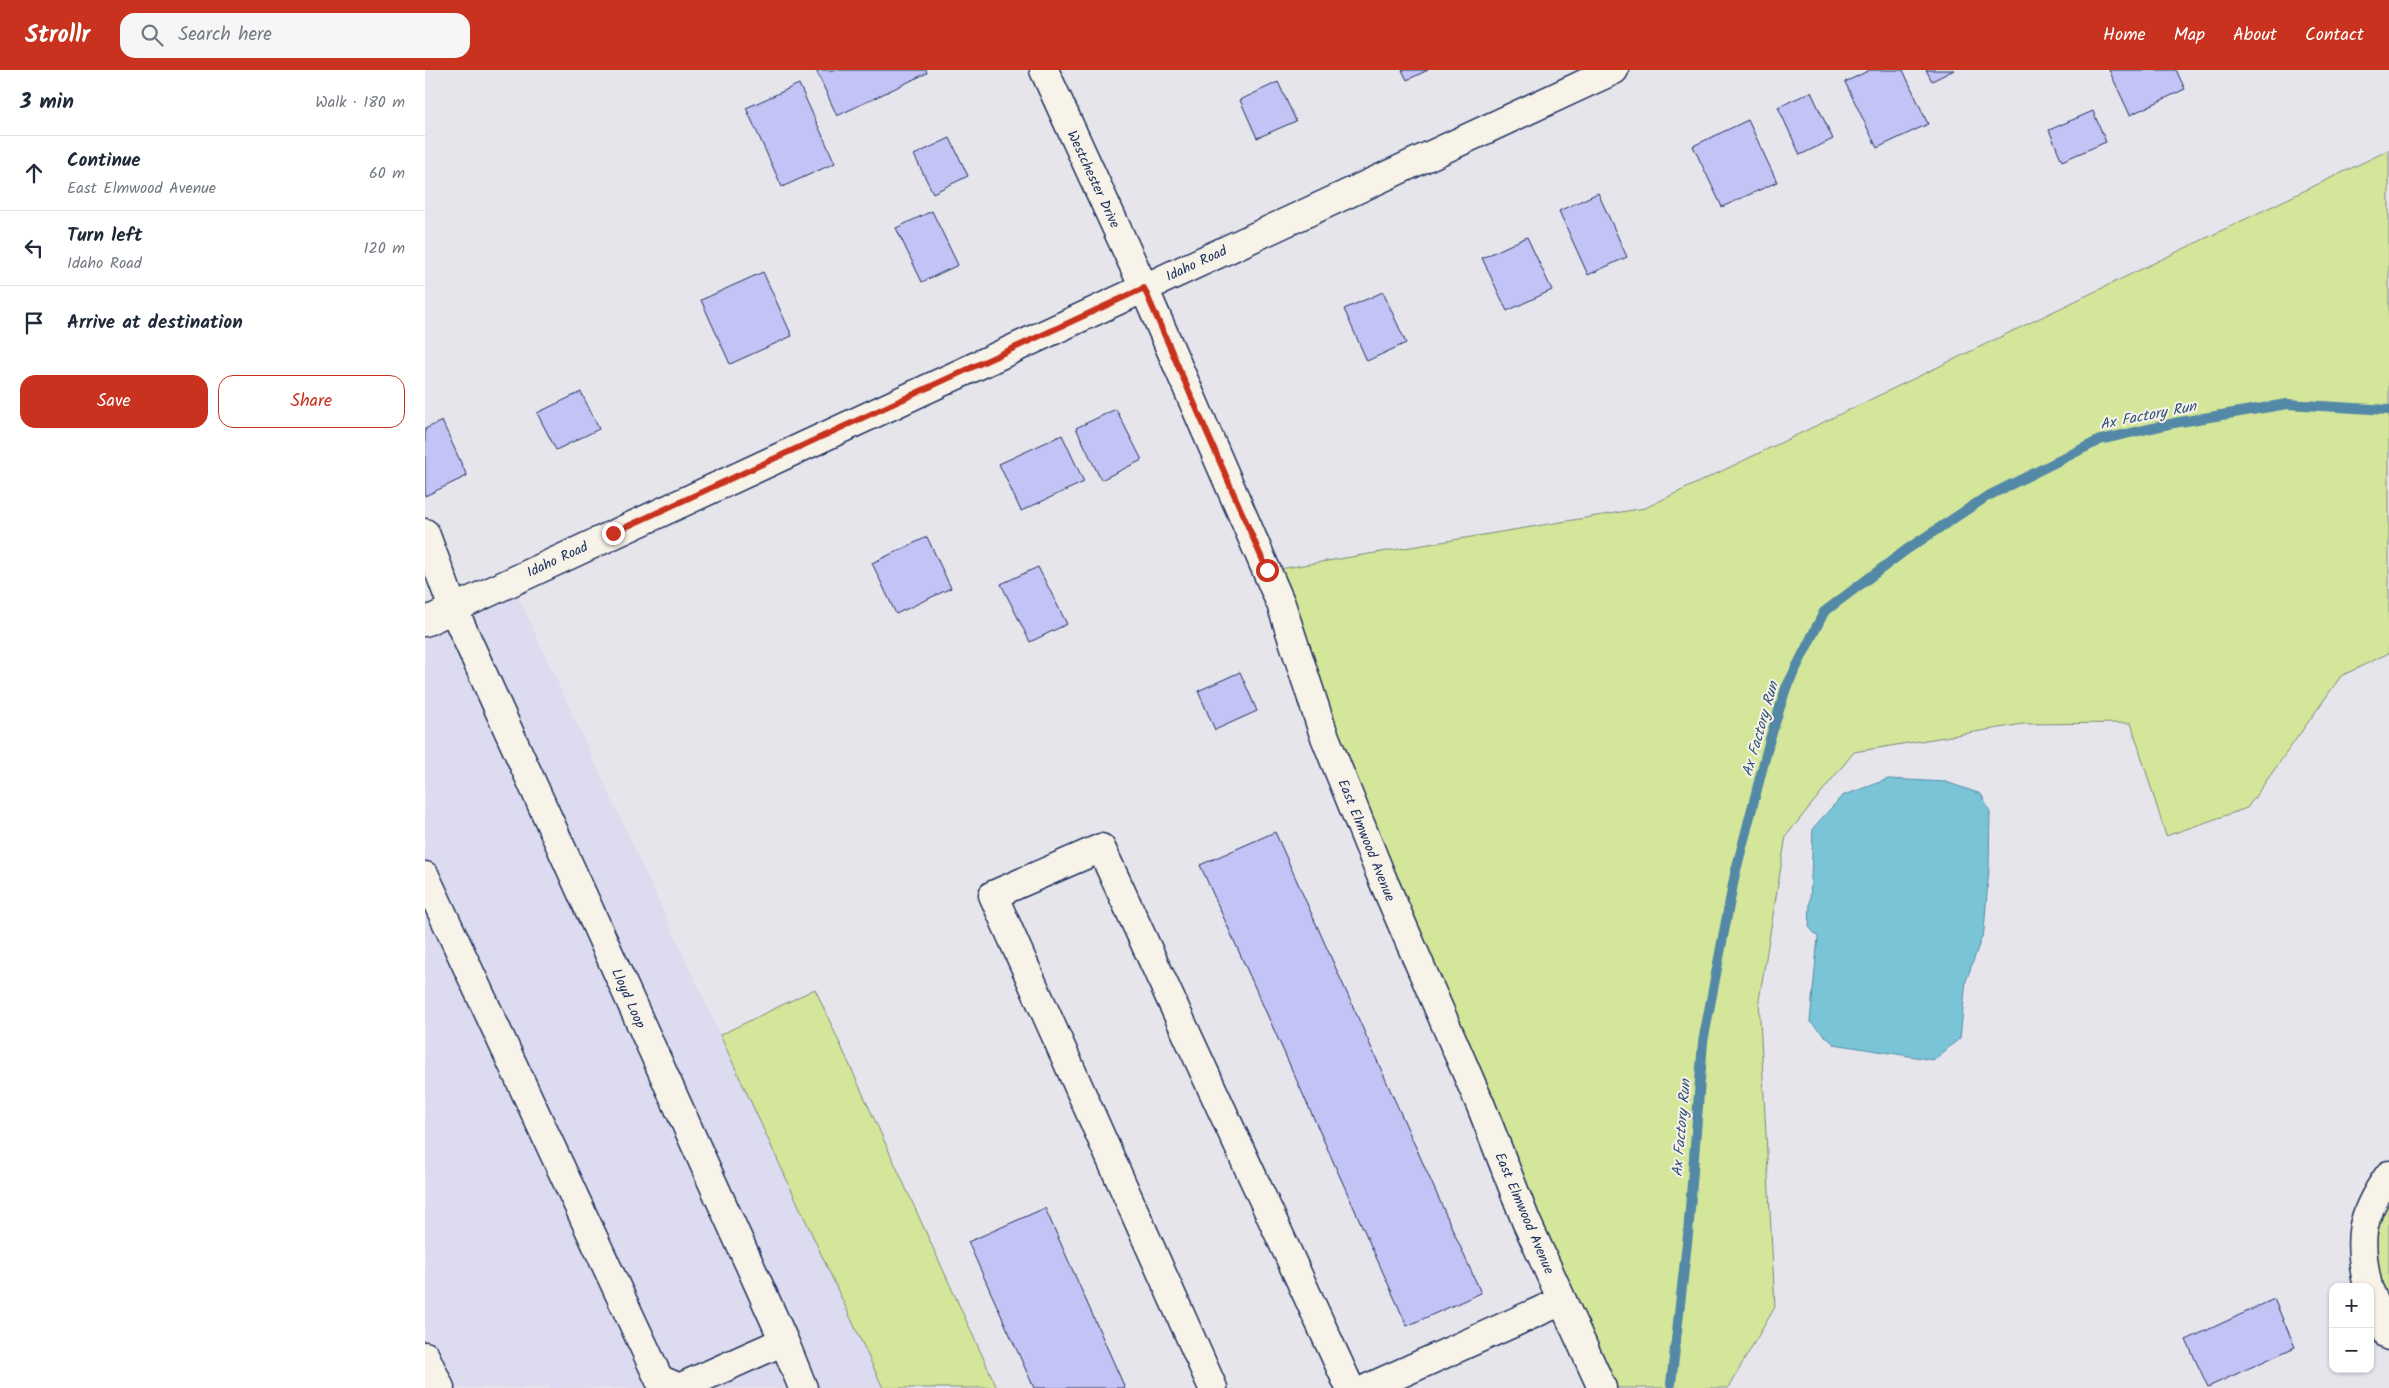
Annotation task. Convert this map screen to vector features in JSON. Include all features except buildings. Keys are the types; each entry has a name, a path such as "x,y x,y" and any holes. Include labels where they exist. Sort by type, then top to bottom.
{"street":[{"name":"Westchester Drive","path":"1044,70 1144,288"},
{"name":"Idaho Road","path":"425,622 1614,70"},
{"name":"East Elmwood Avenue","path":"1144,288 1281,604 1323,732 1382,878 1481,1106 1526,1221 1602,1388"},
{"name":"Lloyd Loop","path":"425,533 453,608 785,1341 803,1388"},
{"path":"1213,1388 993,895 1101,848 1350,1388"},
{"path":"425,876 659,1379 679,1388 785,1341"},
{"path":"2367,1283 2362,1259 2362,1232 2373,1198 2389,1175"},
{"path":"1368,1388 1562,1301"},
{"path":"2374,1301 2389,1336"},
{"path":"425,1356 440,1388"}],"shaded area":[{"path":"511,581 883,1388 425,1388 425,622"}],"green space":[{"path":"2389,150 2389,653 2341,676 2247,808 2166,836 2131,723 2023,724 1854,752 1786,836 1759,1000 1775,1307 1728,1388 1602,1388 1267,571 1645,508"},
{"path":"815,989 997,1388 883,1388 720,1035"},
{"path":"2389,1175 2389,1336 2374,1293 2374,1283 2370,1283 2362,1259"}],"water":[{"path":"1888,779 1946,782 1981,794 1990,812 1989,868 1984,931 1966,981 1960,1038 1934,1060 1834,1044 1810,1022 1818,937 1809,927 1813,828 1842,796"}],"waterway":[{"name":"Ax Factory Run","path":"1671,1384 1688,1234 1703,1042 1735,874 1770,739 1786,688 1824,612 1906,550 1986,497 2100,440 2174,423 2287,404 2389,410"}],"route":[{"path":"613,533 1144,288 1267,570"}]}
